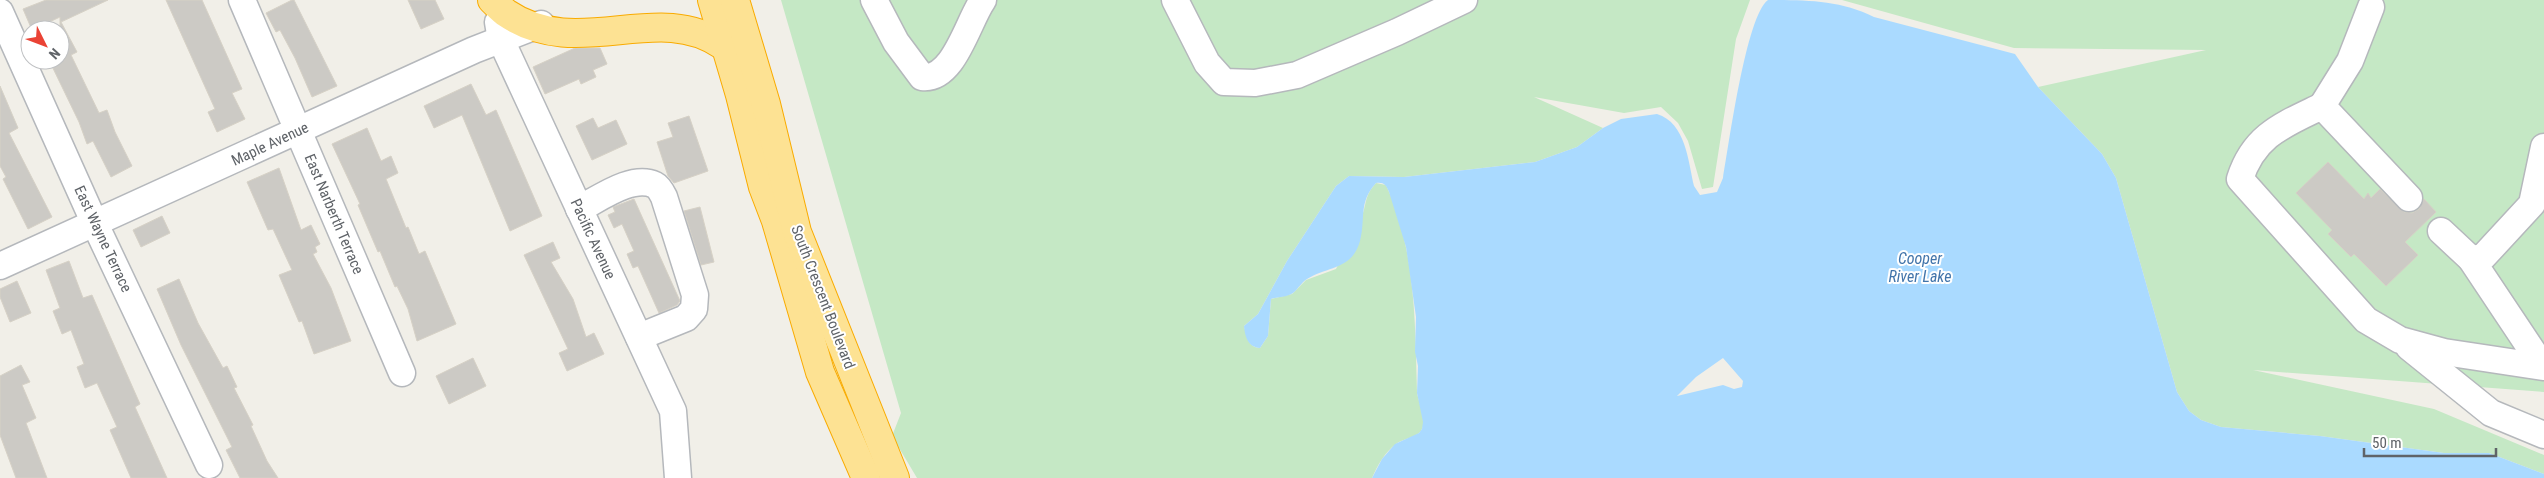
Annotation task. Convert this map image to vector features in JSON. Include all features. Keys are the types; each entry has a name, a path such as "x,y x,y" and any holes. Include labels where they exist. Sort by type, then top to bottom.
{"highway":[{"path":"712,0 739,53"},
{"path":"735,0 739,53"},
{"path":"494,2 506,13 528,23 541,24 564,24 628,7 652,4 668,5 684,9 739,53"},
{"name":"South Crescent Boulevard","path":"739,53 740,95 763,187 776,221 820,372 864,476"},
{"name":"South Crescent Boulevard","path":"739,53 766,104 797,232 895,478"}],"street":[{"name":"East Narberth Terrace","path":"242,0 402,373"},
{"path":"874,0 896,42 922,77 929,78 939,73 954,56 983,0"},
{"path":"1175,0 1207,63 1224,82 1255,83 1296,75 1397,32 1464,0"},
{"name":"Pacific Avenue","path":"494,2 501,40 673,411 678,478"},
{"path":"2371,2 2350,61 2322,106 2276,128 2246,160 2240,179 2366,320 2400,340 2491,413 2544,435"},
{"name":"East Wayne Terrace","path":"0,12 95,224 209,465"},
{"name":"Maple Avenue","path":"0,266 501,40 541,24"},
{"path":"2322,106 2409,198"},
{"path":"2471,259 2483,257 2532,204 2544,147"},
{"path":"579,209 625,186 644,182 657,186 664,197 695,295 694,309 686,318 639,337"},
{"path":"2400,340 2444,352 2544,367 2471,259 2441,231"}],"green space":[{"path":"781,0 1750,0 1736,39 1713,187 1702,189 1688,141 1678,123 1661,107 1624,113 1534,97 1603,128 1577,147 1535,162 1404,177 1349,176 1336,186 1287,261 1258,314 1244,326 1252,346 1260,348 1268,336 1271,299 1292,294 1306,280 1336,269 1361,219 1369,192 1376,183 1386,185 1396,210 1408,261 1416,339 1417,392 1423,416 1423,425 1420,432 1399,442 1388,451 1372,478 917,478 892,436 901,413"},
{"path":"1842,0 2544,0 2544,392 2253,370 2434,409 2544,455 2544,474 2489,453 2444,453 2320,436 2221,427 2201,420 2189,411 2177,392 2116,178 2102,154 2038,87 2206,50 2014,48"}],"water":[{"name":"Cooper River Lake","path":"1768,0 1835,4 1861,11 1874,17 2015,54 2038,87 2102,154 2116,178 2177,392 2189,411 2201,420 2221,427 2320,436 2444,453 2489,453 2544,474 2544,478 1372,478 1382,459 1395,444 1419,433 1423,422 1417,393 1416,317 1406,247 1389,192 1386,186 1381,183 1376,183 1367,197 1360,241 1351,257 1338,266 1307,279 1291,294 1271,299 1268,336 1260,348 1253,346 1248,341 1244,326 1258,314 1287,261 1336,186 1349,176 1404,177 1535,162 1577,147 1603,128 1621,119 1657,114 1667,119 1680,134 1694,186 1700,195 1717,192 1723,178 1734,111 1746,55 1760,11","holes":["1723,358 1743,381 1742,387 1734,389 1723,385 1677,396 1696,377"]}],"building":[{"path":"46,0 108,0 65,20 60,20 60,17 54,20 28,20 23,9"},
{"path":"166,0 202,0 242,89 232,93 245,119 217,132 208,112 215,109"},
{"path":"294,0 337,86 312,97 280,30 276,32 266,13"},
{"path":"408,0 435,0 444,19 421,29"},
{"path":"70,39 77,52 71,55 99,113 107,110 115,132 132,166 111,177 93,141 87,144 79,122 54,70 70,70"},
{"path":"575,48 600,48 607,64 593,70 596,77 581,84 579,79 545,94 533,67"},
{"path":"471,84 486,115 496,110 542,216 510,231 462,115 434,128 424,106"},
{"path":"0,86 18,128 9,133 52,217 28,229 3,179 6,177 0,166"},
{"path":"689,116 708,171 674,183 668,176 657,142 673,137 668,123"},
{"path":"593,118 598,128 616,120 627,144 592,160 576,126"},
{"path":"367,128 381,161 391,156 398,173 386,179 419,254 425,251 456,324 417,341 408,309 397,286 395,287 380,251 378,252 358,205 360,204 332,144"},
{"path":"2328,162 2364,199 2368,193 2371,198 2380,189 2404,212 2412,213 2419,209 2424,199 2436,212 2405,242 2418,255 2386,286 2354,254 2351,257 2328,234 2332,230 2296,193"},
{"path":"279,168 301,230 311,225 320,244 315,247 317,252 313,254 331,288 351,341 314,354 302,321 299,322 279,275 292,270 273,229 268,230 247,182"},
{"path":"634,199 680,301 677,305 659,313 638,266 633,268 627,254 634,251 622,224 614,228 608,215 615,212 613,207"},
{"path":"700,207 714,262 701,265 684,211"},
{"path":"162,216 170,233 141,247 133,230"},
{"path":"553,242 560,258 551,262 573,299 586,337 594,333 604,354 567,371 559,353 568,349 524,255"},
{"path":"69,261 83,298 92,295 140,404 135,407 167,478 131,478 110,430 117,427 97,383 85,388 77,367 84,364 71,330 62,334 53,311 60,308 46,270"},
{"path":"179,279 198,323 223,368 227,366 237,387 234,388 253,425 251,426 267,461 278,478 240,478 226,450 232,447 181,345 157,289"},
{"path":"17,281 31,313 10,322 0,297 0,289"},
{"path":"473,358 486,386 449,404 436,376"},
{"path":"21,365 30,382 22,385 36,418 26,423 47,478 16,478 0,435 0,376"}]}
